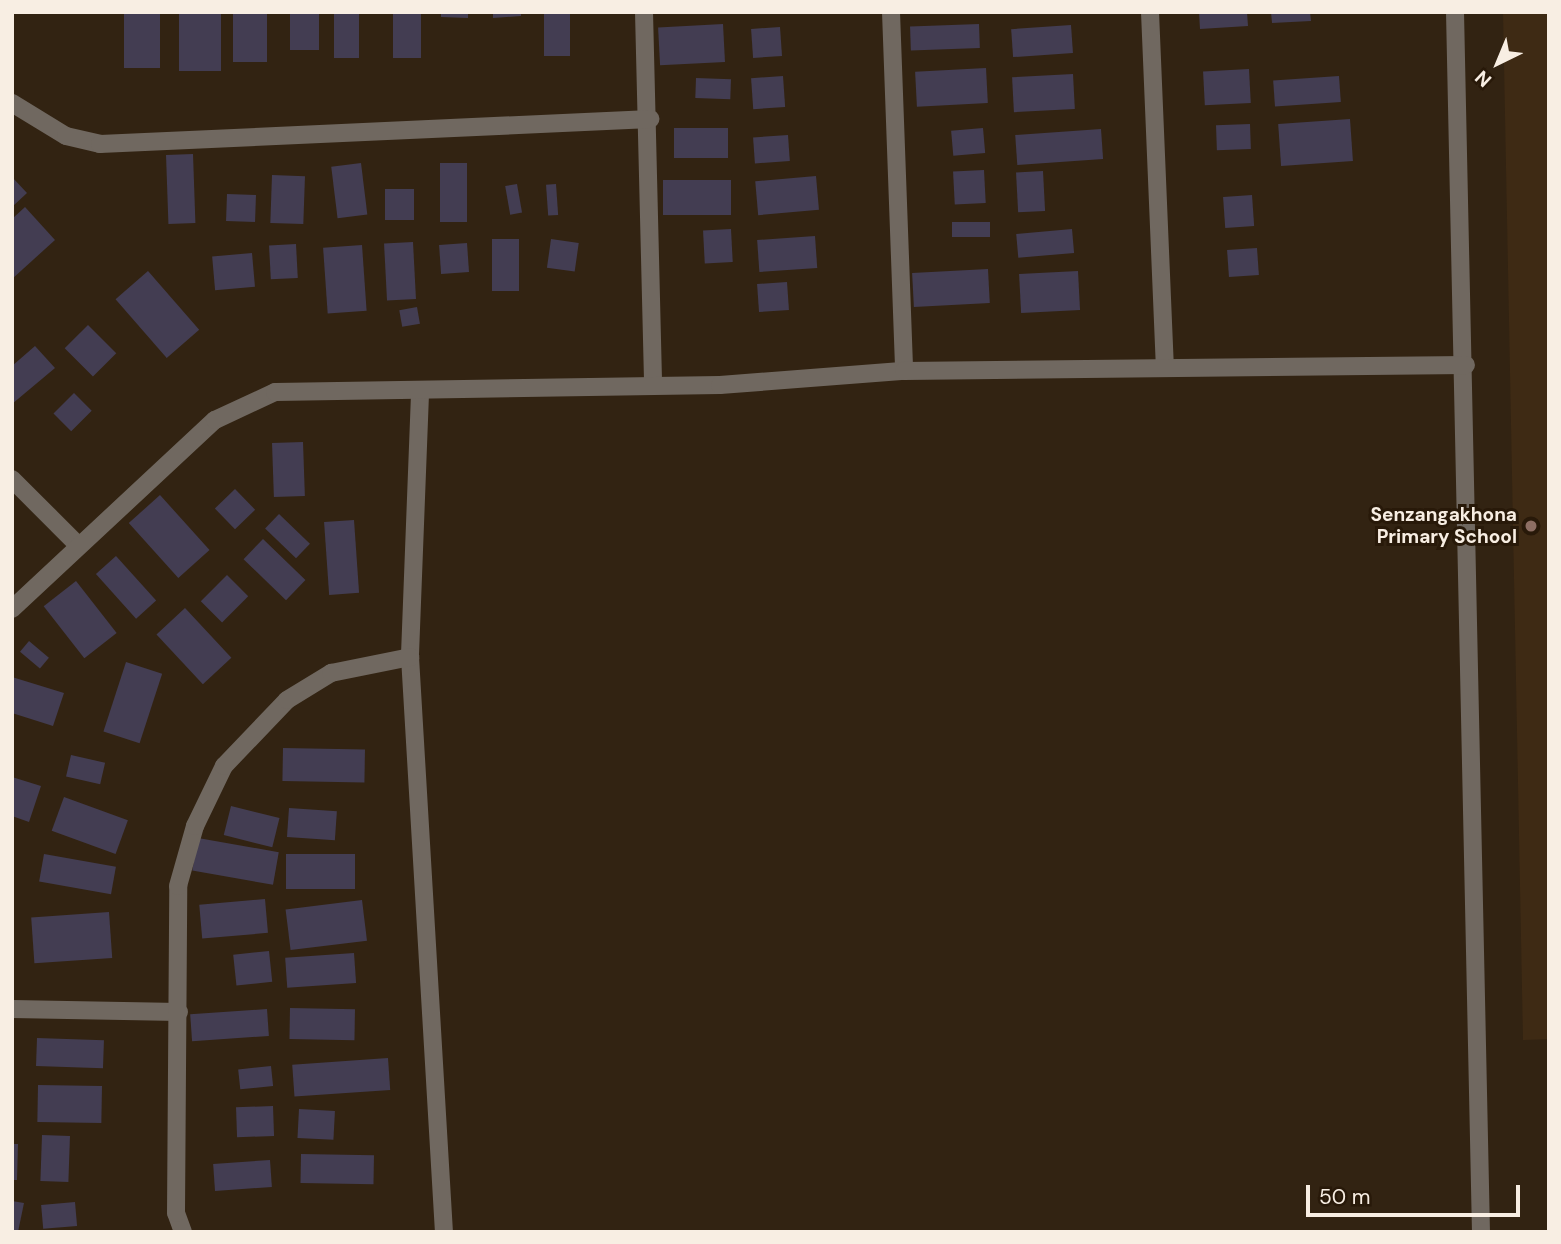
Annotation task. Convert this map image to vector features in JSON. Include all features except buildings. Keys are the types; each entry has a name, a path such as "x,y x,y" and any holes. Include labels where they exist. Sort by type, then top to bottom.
{"street":[{"path":"644,12 650,119 653,384"},
{"path":"891,12 904,372"},
{"path":"1150,12 1165,368"},
{"path":"1455,12 1466,365 1481,1232"},
{"path":"12,103 66,136 100,144 650,119"},
{"path":"12,609 77,544 215,420 244,402 275,392 420,394 653,384 720,386 904,372 1466,365"},
{"path":"420,394 410,657 444,1232"},
{"path":"12,479 77,544"},
{"path":"183,1232 176,1213 180,870 224,766 278,708 310,685 363,663 410,657"},
{"path":"12,1009 179,1012"}],"shaded area":[{"name":"Senzangakhona Primary School","path":"1503,12 1549,12 1549,1039 1523,1040"}],"place":[{"name":"Senzangakhona Primary School","path":"1531,526"}]}
